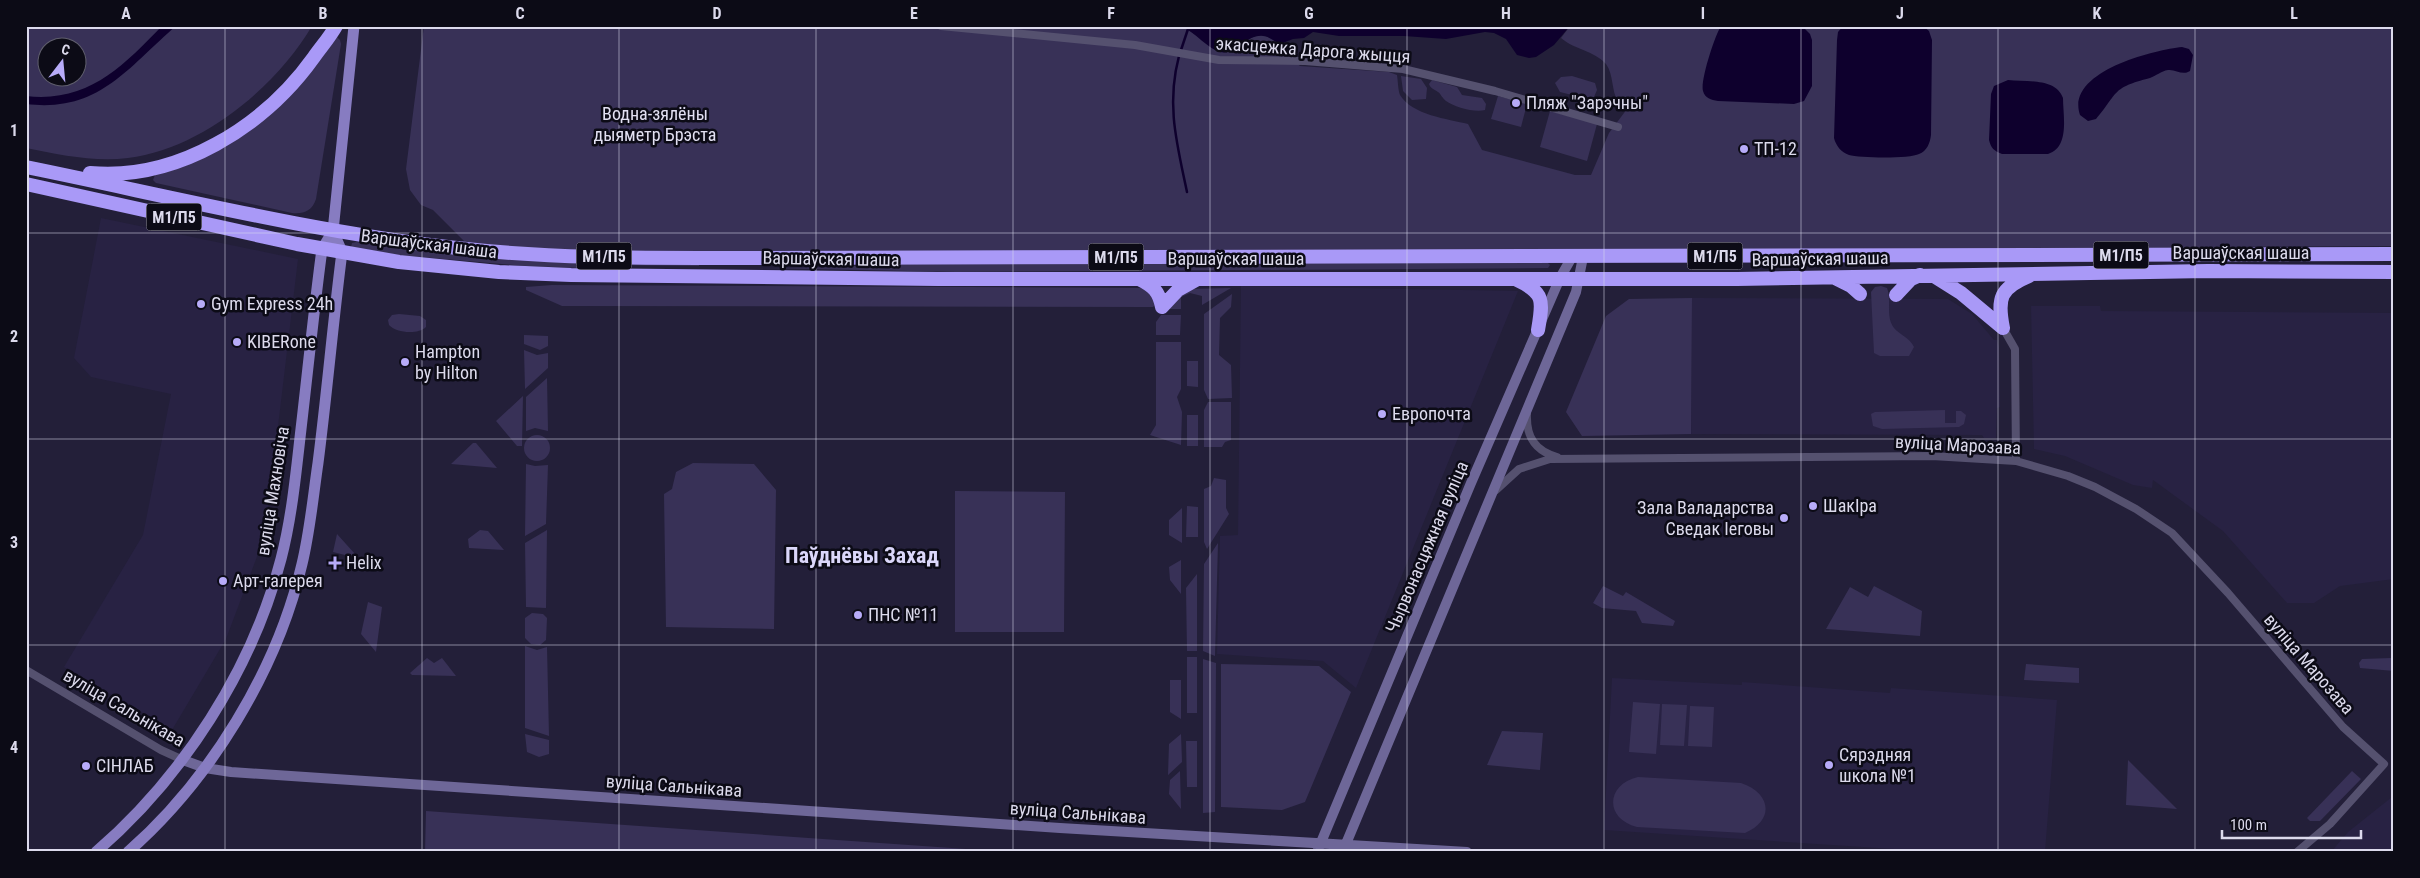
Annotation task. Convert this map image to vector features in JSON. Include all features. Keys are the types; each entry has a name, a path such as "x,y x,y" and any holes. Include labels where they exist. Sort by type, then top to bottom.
{"highway":[{"path":"26,167 101,174 130,173 194,155 222,141 253,121 286,92 301,75 336,26"},
{"name":"Варшаўская шаша","path":"26,167 333,231 430,245 533,255 751,258 2394,254"},
{"name":"Варшаўская шаша","path":"26,184 322,249 400,262 499,272 751,277 1138,279 1580,279 2208,271 2394,272"},
{"path":"704,258 704,276"},
{"path":"751,258 751,277"},
{"path":"2003,328 2000,311 2003,293 2008,286 2034,274"},
{"path":"1896,296 1911,279 1927,275 1961,293 2003,328"},
{"path":"1832,277 1851,286 1860,294"},
{"path":"1138,279 1151,285 1156,291 1162,307 1178,290 1202,278"},
{"path":"1514,279 1535,288 1541,301 1538,330"}],"main road":[{"name":"вуліца Махновіча","path":"96,852 150,801 183,760 246,654 268,603 281,559 292,504 322,249 333,231 354,26"},
{"name":"вуліца Махновіча","path":"333,231 342,252"},
{"path":"128,852 174,806 205,768 261,673 284,624 297,584 310,520 342,252"}],"street":[{"name":"экасцежка Дарога жыцця","path":"941,26 1134,45 1219,60 1305,61 1403,69 1495,91 1618,127"},
{"name":"Чырвонасцяжная вуліца","path":"1319,848 1560,278 1578,257"},
{"path":"1344,849 1580,279 1578,257"},
{"path":"2003,328 2015,350 2016,461"},
{"name":"вуліца Марозава","path":"1528,406 1527,426 1532,442 1545,452 1562,458"},
{"name":"вуліца Марозава","path":"1490,497 1505,479 1519,468 1541,460 1562,458 1932,456 2016,461 2054,471 2095,487 2136,509 2172,533 2228,593 2343,727 2384,764 2330,824 2297,852"},
{"name":"вуліца Сальнікава","path":"26,670 161,750 205,768 231,772 1319,848 1467,852"}],"shaded area":[{"path":"162,26 176,26 126,72 93,94 73,102 51,105 26,104 26,96 48,97 88,88 118,68"},
{"path":"1181,26 1570,26 1554,45 1536,57 1529,58 1517,55 1506,39 1494,33 1485,32 1446,39 1404,36 1339,36 1313,32 1304,38 1293,39 1280,44 1267,37 1257,36 1231,51 1220,52 1211,48"},
{"path":"1721,26 1802,26 1810,34 1812,40 1812,86 1804,101 1794,104 1718,101 1707,97 1703,91 1704,78 1712,48"},
{"path":"1843,26 1923,26 1929,31 1932,40 1931,135 1928,146 1922,153 1906,157 1863,157 1849,155 1838,146 1834,138 1837,40 1838,32"},
{"path":"2182,47 2189,49 2193,55 2190,71 2184,73 2171,70 2165,71 2128,85 2117,92 2096,119 2088,121 2080,115 2079,100 2086,87 2098,75 2133,58"},
{"path":"2008,80 2040,82 2054,87 2059,92 2063,98 2064,130 2060,145 2055,150 2048,154 2002,154 1992,147 1989,140 1991,94 1994,86"},
{"path":"101,218 298,259 269,502 258,554 226,639 172,730 64,667 143,535 171,394 91,377 74,358"},
{"path":"1241,286 1518,291 1356,688 1323,661 1217,654 1220,536 1238,535"},
{"path":"1692,298 1948,299 1972,314 1994,340 1997,340 1999,347 2000,407 1997,408 1996,438 1984,438 1982,435 1691,434"},
{"path":"2031,306 2100,306 2101,311 2394,313 2394,579 2340,586 2314,603 2287,603 2223,531 2153,480 2152,488 2133,485 2065,456 2034,449"},
{"name":"Сярэдняя школа №1","path":"1612,678 1742,685 1742,682 1890,693 1891,688 2057,700 2045,852 1940,852 1604,830"},
{"path":"2392,797 2394,852 2331,852 2348,832"}],"green space":[{"path":"26,26 312,26 297,49 257,92 234,112 183,142 156,152 128,158 103,159 26,148"},
{"name":"Водна-зялёны дыяметр Брэста","path":"424,26 1181,26 1215,48 1227,52 1253,37 1264,36 1286,46 1300,66 1389,72 1397,75 1399,93 1406,102 1422,112 1468,124 1482,150 1575,175 1591,175 1609,133 1630,105 1618,102 1614,93 1609,68 1601,59 1561,38 1570,26 2394,26 2394,246 877,254 553,251 467,244 433,210 421,205 410,190 406,169"},
{"path":"337,37 341,44 316,199 310,209 300,213 292,213 156,183 153,180 155,175 224,147"},
{"path":"1401,76 1421,79 1427,88 1426,99 1412,100 1403,91"},
{"path":"1572,76 1595,83 1597,90 1594,97 1580,97 1560,92 1555,83 1561,77"},
{"path":"1432,80 1457,87 1462,95 1482,98 1486,104 1485,110 1470,110 1450,103 1431,87 1429,84"},
{"path":"1498,96 1527,104 1521,127 1491,119"},
{"path":"1550,111 1597,124 1587,161 1540,147"},
{"path":"352,243 457,255 699,264 699,266 613,265 579,268 526,266 398,255 351,247"},
{"path":"1548,263 1550,265 1548,268 956,272 757,268 848,267 864,264"},
{"path":"552,285 1143,288 1154,295 1157,303 1153,307 562,306 526,290 526,287"},
{"path":"1875,287 1887,288 1891,323 1914,347 1909,356 1880,356 1874,353 1871,292"},
{"path":"1231,288 1202,305 1202,296 1190,293 1181,297 1181,309 1166,309 1186,289"},
{"path":"1232,294 1231,307 1220,318 1219,355 1231,365 1232,398 1208,399 1204,390 1204,314"},
{"path":"1692,298 1691,434 1582,436 1566,412 1606,316 1629,299"},
{"path":"392,315 420,316 426,320 426,327 413,332 392,328 388,320"},
{"path":"1161,315 1181,315 1180,335 1156,335 1156,322"},
{"path":"524,335 548,336 548,346 540,350 524,344"},
{"path":"1156,342 1181,342 1181,389 1177,397 1182,412 1181,445 1150,435 1156,425"},
{"path":"524,350 537,355 548,353 548,368 525,389"},
{"path":"1187,361 1198,361 1198,387 1187,386"},
{"path":"547,378 548,431 535,428 526,431 526,397"},
{"path":"523,396 522,446 517,446 496,421"},
{"path":"1208,402 1231,402 1231,440 1225,442 1222,447 1204,447 1204,410"},
{"path":"1945,410 1945,423 1956,423 1956,411 1961,411 1966,415 1964,424 1959,427 1882,429 1873,426 1871,414 1875,412"},
{"path":"1187,415 1198,415 1198,446 1187,446"},
{"path":"537,435 546,439 550,448 546,457 537,461 528,457 524,448 528,439"},
{"path":"473,443 476,443 497,468 451,464"},
{"path":"693,463 754,464 776,490 774,629 666,627 664,494 672,489 676,472"},
{"path":"526,464 535,466 548,465 546,524 525,536"},
{"path":"1214,478 1226,480 1226,508 1229,514 1207,549 1204,542 1204,489 1211,486"},
{"path":"955,491 1065,492 1064,632 955,632"},
{"path":"1187,506 1198,507 1198,537 1186,537"},
{"path":"1182,508 1182,543 1169,535 1169,520"},
{"path":"480,530 488,531 504,550 469,548 468,539"},
{"path":"547,530 546,608 526,607 525,543"},
{"path":"337,534 355,554 353,557 333,552"},
{"path":"1218,543 1215,656 1203,651 1204,564"},
{"path":"1181,560 1181,594 1170,580 1169,567"},
{"path":"1197,574 1197,651 1187,651 1186,588"},
{"path":"1603,586 1623,596 1626,592 1675,621 1673,626 1642,623 1636,611 1602,608 1593,603"},
{"path":"1874,586 1922,611 1920,636 1826,629 1850,587 1868,597"},
{"path":"368,602 382,607 376,652 361,634"},
{"path":"532,613 543,614 547,618 546,640 540,645 531,644 525,638 525,618"},
{"path":"525,646 537,650 547,647 549,736 525,728"},
{"path":"2394,654 2394,671 2360,668 2359,663 2362,659 2391,658"},
{"path":"1187,657 1197,657 1197,713 1187,713"},
{"path":"427,658 434,663 442,658 456,676 412,675 410,673"},
{"path":"1203,659 1216,663 1215,812 1203,813"},
{"path":"1221,664 1319,666 1351,692 1305,802 1282,810 1221,807"},
{"path":"2026,664 2079,668 2079,683 2024,680"},
{"path":"1170,680 1181,680 1181,719 1170,712"},
{"path":"1633,702 1660,704 1656,754 1629,752"},
{"path":"1662,704 1687,705 1684,746 1660,745"},
{"path":"1690,706 1714,707 1712,747 1688,746"},
{"path":"1502,731 1543,733 1540,770 1487,765"},
{"path":"525,734 549,740 549,754 539,757 527,752"},
{"path":"1181,734 1182,762 1168,775 1169,744"},
{"path":"1186,741 1197,741 1197,787 1187,787"},
{"path":"2128,760 2177,809 2126,805"},
{"path":"1180,771 1181,809 1169,794 1170,780"},
{"path":"2352,771 2361,779 2320,821 2310,821 2307,818"},
{"path":"1638,777 1741,783 1751,787 1758,793 1766,807 1765,814 1755,828 1745,833 1637,827 1626,823 1619,817 1614,810 1613,802 1615,794 1620,787 1627,781"},
{"path":"426,811 1009,852 425,852"}],"waterway":[{"path":"1181,50 1188,29"},
{"path":"1179,56 1173,91 1173,108 1174,124 1187,192"}],"place":[{"name":"Пляж \"Зарэчны\"","path":"1516,103"},
{"name":"ТП-12","path":"1744,149"},
{"name":"Gym Express 24h","path":"201,304"},
{"name":"KIBERone","path":"237,342"},
{"name":"Hampton by Hilton","path":"405,362"},
{"name":"Европочта","path":"1382,414"},
{"name":"ШакІра","path":"1813,506"},
{"name":"Зала Валадарства Сведак Іеговы","path":"1784,518"},
{"name":"Helix","path":"335,563"},
{"name":"Арт-галерея","path":"223,581"},
{"name":"ПНС №11","path":"858,615"},
{"name":"Сярэдняя школа №1","path":"1829,765"},
{"name":"СІНЛАБ","path":"86,766"}],"district":[{"name":"Паўднёвы Захад","path":"862,555"}]}
